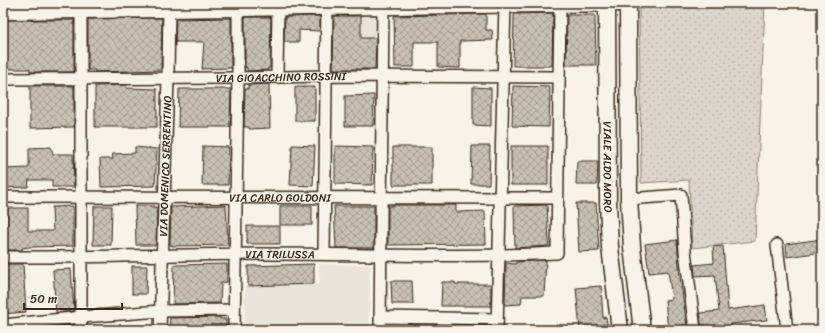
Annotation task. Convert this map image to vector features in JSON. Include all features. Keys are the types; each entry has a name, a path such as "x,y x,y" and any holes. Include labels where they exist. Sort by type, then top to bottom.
{"street":[{"name":"VIALE ALDO MORO","path":"607,3 608,202 610,247 620,330"},
{"path":"3,11 81,6 628,3 629,199 632,247 642,330"},
{"path":"381,317 497,325 502,76 505,4"},
{"path":"558,198 558,77 560,4"},
{"path":"234,330 238,5"},
{"path":"276,77 278,5"},
{"path":"324,254 327,5"},
{"path":"380,330 383,5"},
{"path":"81,6 81,330"},
{"name":"VIA DOMENICO SERRENTINO","path":"160,330 169,6"},
{"name":"VIA GIOACCHINO ROSSINI","path":"3,79 326,76 558,77"},
{"path":"629,199 681,195 685,251 695,330"},
{"name":"VIA CARLO GOLDONI","path":"3,197 236,196 558,198"},
{"name":"VIA TRILUSSA","path":"3,257 82,258 235,254 499,256 557,253 558,198"},
{"path":"777,245 787,330"},
{"path":"3,325 17,327 82,317 160,311 234,310"}],"shaded area":[{"path":"639,3 765,3 755,241 692,248 689,180 641,183"},
{"path":"332,14 376,14 375,70 332,70"},
{"path":"319,264 370,265 369,330 245,330 245,286 320,284"}],"building":[{"path":"552,13 552,65 513,66 514,14"},
{"path":"486,14 486,30 492,30 493,40 460,41 460,68 438,67 438,42 414,42 414,67 395,67 394,16"},
{"path":"567,15 595,15 596,65 566,65"},
{"path":"320,16 320,31 299,30 299,42 284,42 285,17"},
{"path":"334,16 361,16 361,38 376,38 375,69 333,69"},
{"path":"245,17 271,17 270,68 268,68 268,70 247,71 247,67 245,68"},
{"path":"162,18 161,70 95,72 95,70 88,70 88,19"},
{"path":"231,18 231,68 202,69 204,42 175,42 176,19"},
{"path":"3,20 74,20 74,72 30,72 30,69 3,69"},
{"path":"269,84 270,128 249,129 249,127 244,127 245,89 248,89 248,85"},
{"path":"126,85 126,88 157,89 157,127 95,127 95,86"},
{"path":"30,86 74,86 74,127 30,128"},
{"path":"513,86 550,87 549,127 512,126"},
{"path":"295,87 315,87 315,121 295,121"},
{"path":"473,87 491,88 491,126 473,125"},
{"path":"179,89 231,89 230,127 178,127"},
{"path":"374,95 373,126 345,126 345,96"},
{"path":"292,145 315,146 313,186 290,185"},
{"path":"203,146 229,147 228,185 202,185"},
{"path":"335,146 373,147 372,185 335,184"},
{"path":"472,146 490,146 489,184 471,184"},
{"path":"511,146 548,146 548,185 511,185"},
{"path":"51,147 53,154 73,154 74,187 52,187 52,180 29,180 28,187 3,188 3,169 29,168 29,148"},
{"path":"135,147 157,149 155,186 101,187 100,159 113,159 112,154 135,153"},
{"path":"393,147 432,147 432,185 393,185"},
{"path":"577,161 598,161 597,185 576,185"},
{"path":"576,203 596,203 599,251 579,252"},
{"path":"226,205 228,245 170,245 171,207"},
{"path":"456,205 456,212 485,211 486,244 388,245 388,206"},
{"path":"547,205 549,246 515,248 514,206"},
{"path":"73,206 73,246 30,247 22,248 22,250 3,250 3,232 7,232 7,208 28,208 28,231 53,231 52,207"},
{"path":"94,206 112,206 111,245 93,245"},
{"path":"135,206 157,207 156,245 136,245"},
{"path":"280,206 312,206 312,225 280,225"},
{"path":"334,206 374,206 374,248 336,248"},
{"path":"247,226 280,226 280,244 247,244"},
{"path":"822,239 822,252 787,257 786,244"},
{"path":"677,240 680,277 687,326 682,326 682,330 668,330 665,300 672,299 668,271 649,273 645,244"},
{"path":"723,246 728,310 765,305 767,320 731,324 732,330 705,330 705,324 701,325 700,313 719,311 715,275 695,276 694,265 714,263 713,247"},
{"path":"546,260 544,296 522,296 521,304 505,305 506,263 516,264 516,262"},
{"path":"3,264 23,264 26,312 3,314"},
{"path":"227,264 227,282 221,283 220,303 173,304 174,265"},
{"path":"314,264 314,284 248,286 248,266"},
{"path":"132,266 147,266 146,294 132,294"},
{"path":"71,269 74,311 56,313 53,270"},
{"path":"391,281 412,281 413,304 392,304"},
{"path":"442,282 455,282 455,284 491,284 491,306 441,306"},
{"path":"601,286 603,318 606,317 608,329 580,330 576,288"},
{"path":"220,317 220,319 226,319 226,330 169,330 170,318"},
{"path":"74,325 74,330 57,330 57,327"}]}
